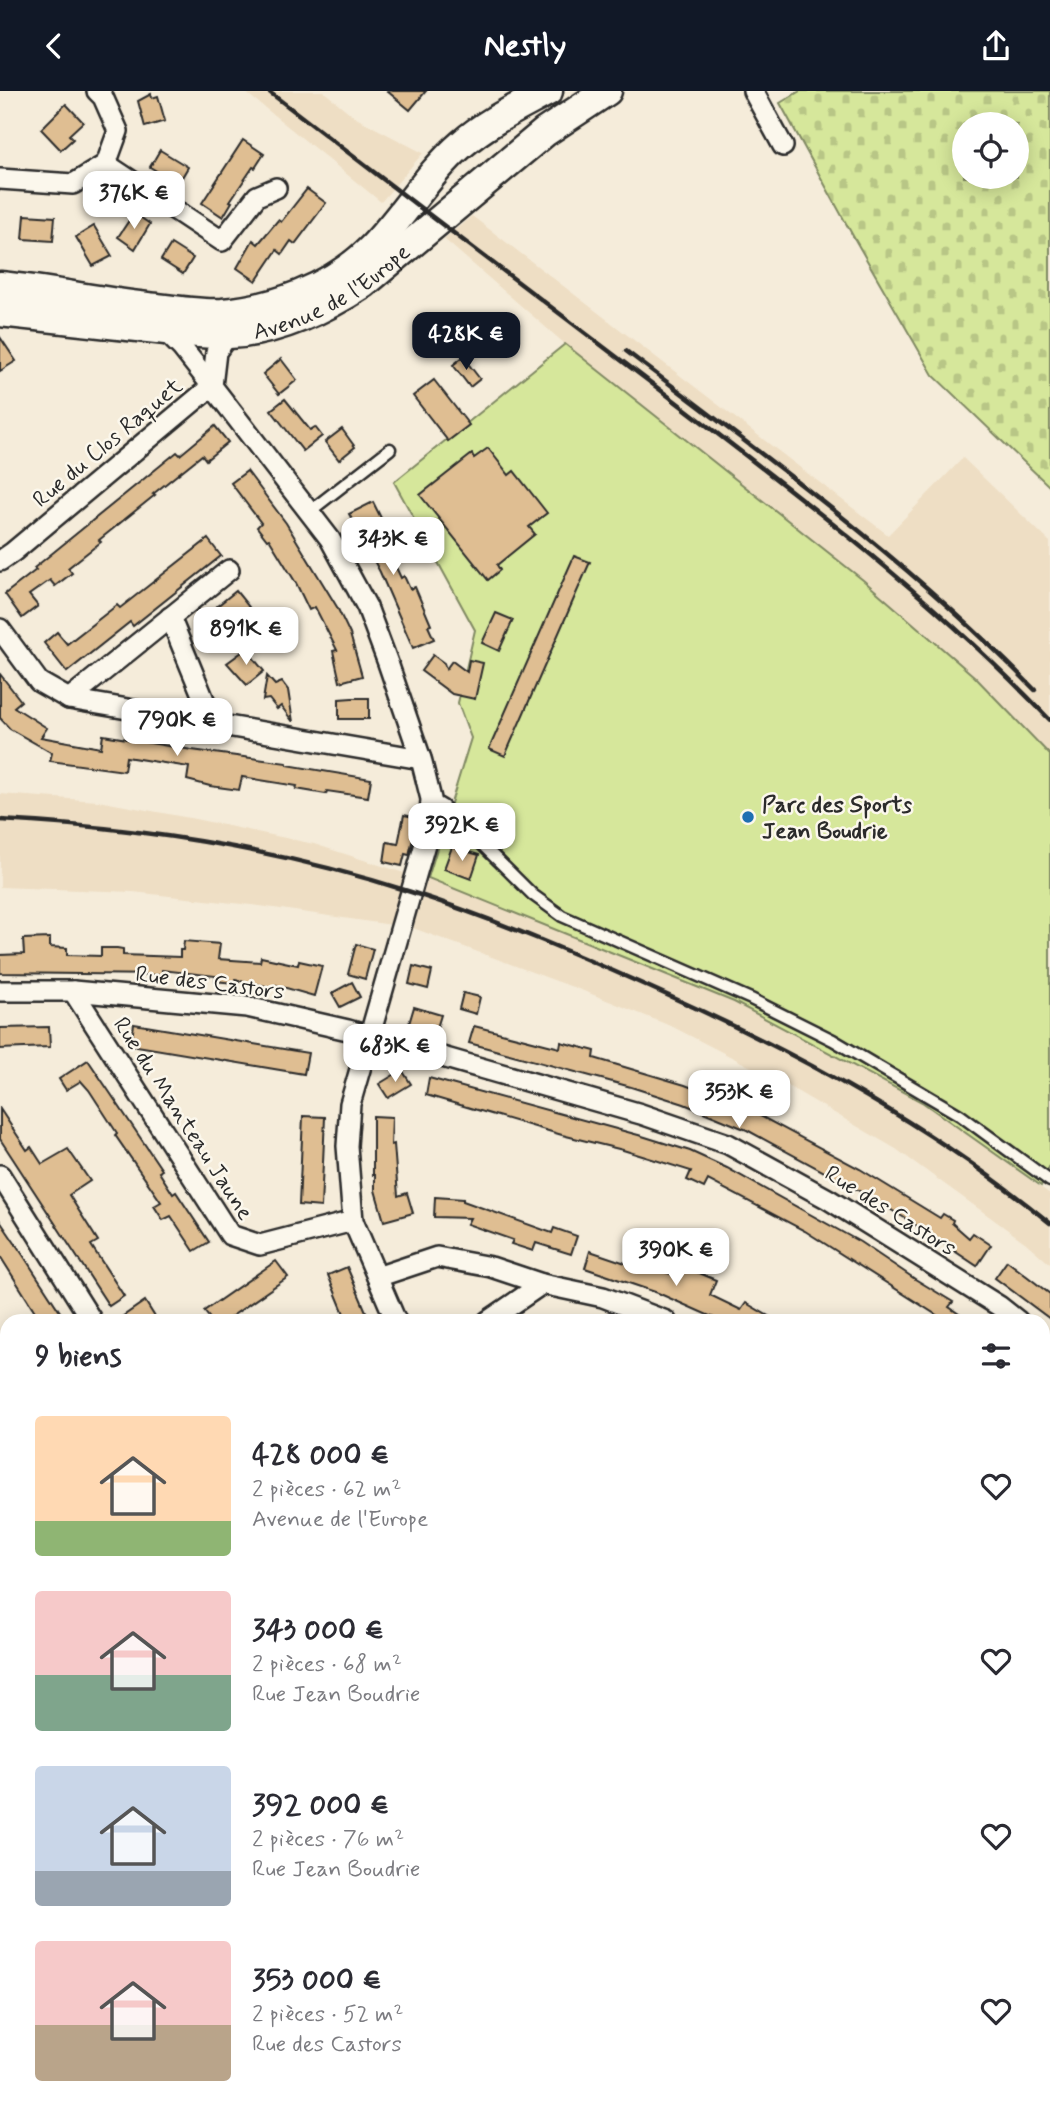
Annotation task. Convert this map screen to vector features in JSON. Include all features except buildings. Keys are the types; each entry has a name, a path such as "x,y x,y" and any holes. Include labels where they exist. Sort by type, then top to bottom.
{"main road":[{"name":"Avenue de l'Europe","path":"0,286 125,305 194,312 239,311 286,299 312,289 351,266 382,238 446,159 463,143 482,128 548,91"},
{"name":"Avenue de l'Europe","path":"0,312 229,334 293,321 349,293 374,275 545,132 607,91"}],"street":[{"path":"0,179 74,184 106,164 118,131 103,97 97,91"},
{"path":"752,91 783,146"},
{"path":"106,164 222,241 257,196 276,188"},
{"path":"163,329 182,348 330,539 367,607 421,759 431,799 429,830 368,1036 349,1114 347,1146 354,1221 393,1314"},
{"path":"212,386 216,352 229,334"},
{"name":"Rue du Clos Raquet","path":"0,561 212,386"},
{"path":"69,699 229,570"},
{"path":"170,617 215,724"},
{"path":"0,629 39,682 69,699 421,759"},
{"name":"Rue des Castors","path":"0,991 73,991 247,1007 348,1030 641,1114 727,1145 828,1199 1009,1314"},
{"name":"Rue du Manteau Jaune","path":"73,991 230,1235 260,1245 354,1221"},
{"path":"0,1175 88,1314"},
{"path":"377,1277 437,1257 491,1267 542,1284 603,1297 648,1314"},
{"path":"498,1314 542,1284"}],"lane":[{"path":"309,512 390,449"},
{"path":"431,799 443,806 533,895 562,916 751,999 843,1045 960,1115 1050,1181"}],"shaded area":[{"path":"244,91 323,91 356,118 423,153 381,202"},
{"path":"472,216 888,535 963,458 1050,542 1050,755 975,677 863,580 565,344 444,239"},
{"path":"0,794 98,801 195,819 314,844 404,873 392,925 260,906 133,892 0,887"},
{"path":"428,878 734,1002 922,1102 1050,1194 1050,1264 1026,1243 896,1149 788,1086 673,1027 413,928"}],"green space":[{"path":"800,91 1050,91 1050,487 933,375 780,103"},
{"name":"Parc des Sports Jean Boudrie","path":"565,344 863,580 975,677 1050,755 1050,1165 1041,1186 922,1102 734,1002 428,878 471,738 458,703 475,630 394,482"}],"railway":[{"path":"268,91 811,506 958,630 1050,720"},
{"path":"626,351 889,555 988,643 1035,690"},
{"path":"0,820 104,828 259,852 411,892 508,927 718,1018 817,1069 914,1125 1006,1188 1050,1223"}],"place":[{"name":"Parc des Sports Jean Boudrie","path":"748,817"}]}
